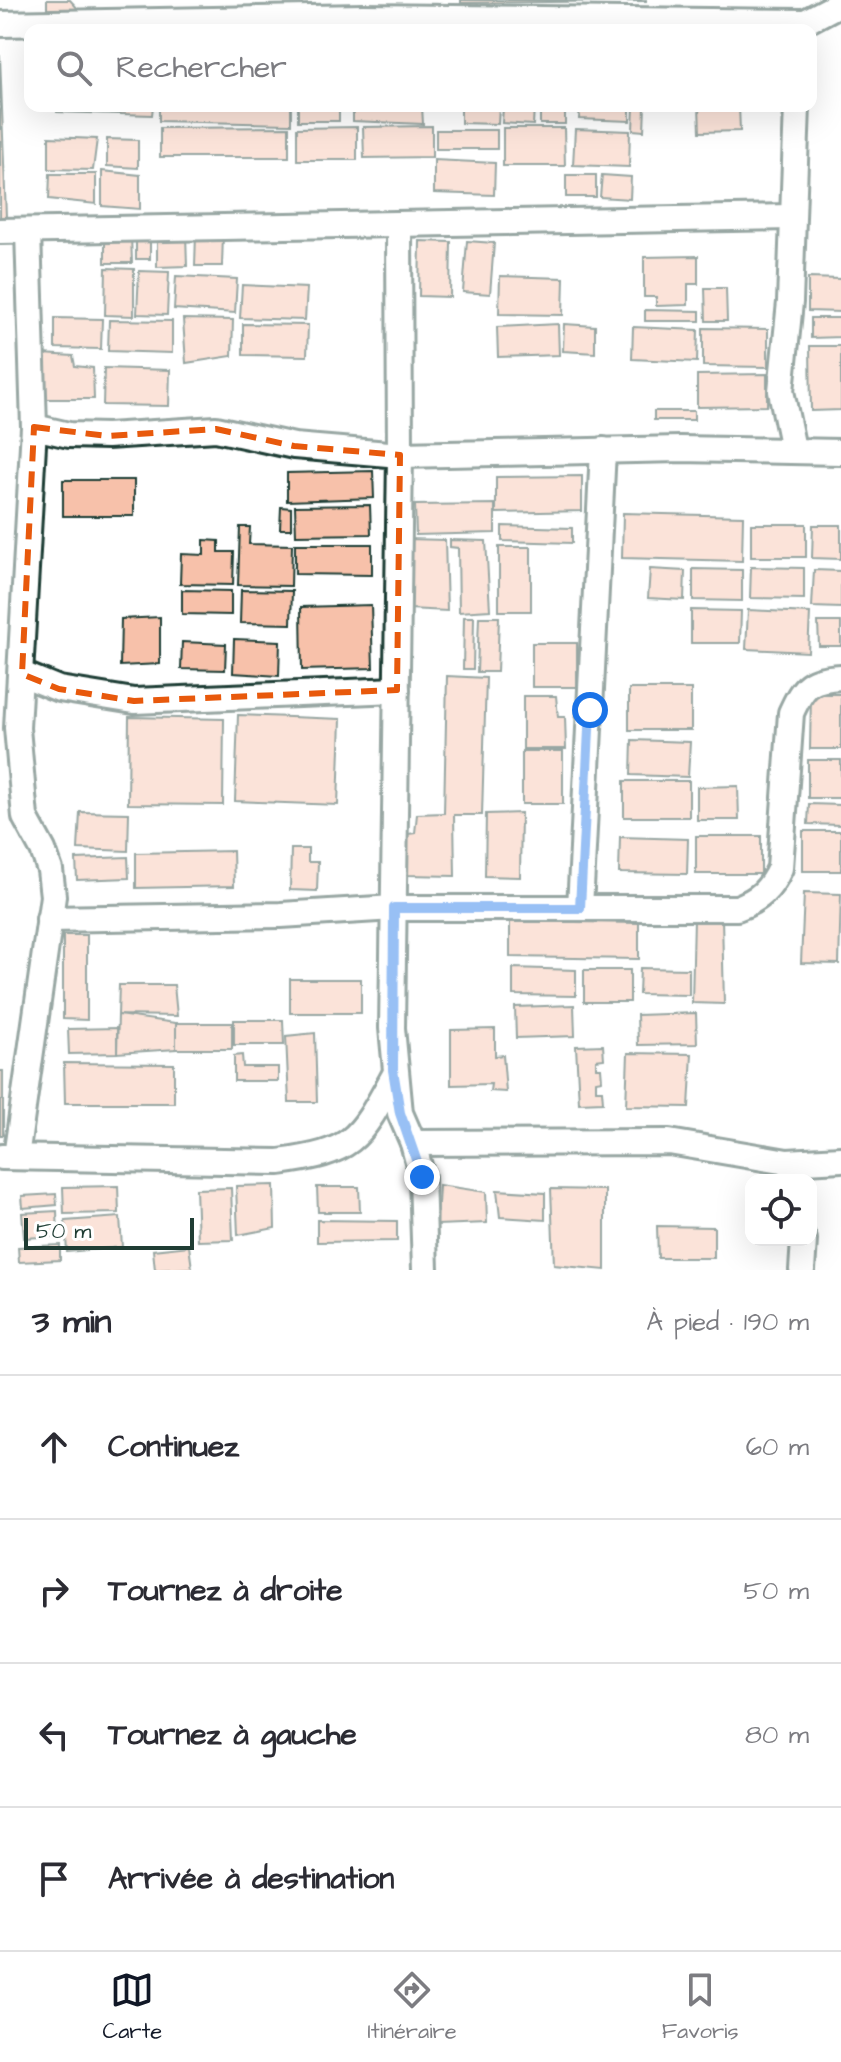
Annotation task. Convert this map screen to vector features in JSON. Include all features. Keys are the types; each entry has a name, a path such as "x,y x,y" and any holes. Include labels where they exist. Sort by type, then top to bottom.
{"street":[{"path":"807,24 841,3"},
{"path":"0,24 30,12 706,24"},
{"path":"793,449 781,391 790,302 790,217 797,112"},
{"path":"0,231 790,217"},
{"path":"399,224 394,1076 400,1113 413,1143 422,1177 425,1270"},
{"path":"28,231 34,427 22,674 9,707 17,728 25,817 50,870 53,896 8,1157 279,1162 320,1156 346,1146 366,1126 394,1076"},
{"path":"34,427 69,435 107,436 216,429 294,446 400,455 603,450 793,449 841,452"},
{"path":"580,908 603,450"},
{"path":"22,674 59,689 134,701 397,690"},
{"path":"49,919 281,915 394,908 737,908 755,901 772,886 780,868 791,713 800,693 815,678 841,677"},
{"path":"413,1143 669,1142 792,1171 841,1159"},
{"path":"802,1270 804,1246"}],"highlighted area":[{"path":"34,427 107,436 216,429 294,446 400,455 397,690 134,701 59,689 22,674"}],"building":[{"path":"47,0 70,0 80,11 47,10"},
{"path":"461,0 646,0 646,1 461,3"},
{"path":"0,55 6,217 0,217"},
{"path":"57,112 152,112 152,115"},
{"path":"159,112 291,112 291,124 159,121"},
{"path":"298,112 339,112 339,121 298,121"},
{"path":"353,112 422,112 423,124 353,121"},
{"path":"461,112 499,112 498,124 461,123"},
{"path":"503,112 534,112 533,125 502,123"},
{"path":"540,112 565,112 565,124 540,124"},
{"path":"580,112 630,112 630,121 579,119"},
{"path":"634,112 645,112 644,131 633,130"},
{"path":"699,112 739,112 740,131 700,132"},
{"path":"432,126 432,157 364,158 363,127"},
{"path":"289,127 289,157 160,157 160,128"},
{"path":"357,127 357,160 297,160 297,128"},
{"path":"503,128 564,128 565,166 503,166"},
{"path":"575,129 630,131 629,167 573,165"},
{"path":"436,130 497,130 497,149 436,149"},
{"path":"49,137 97,139 93,170 49,169"},
{"path":"107,139 138,140 138,168 107,166"},
{"path":"434,160 495,163 494,195 434,193"},
{"path":"102,171 140,175 140,209 102,206"},
{"path":"50,174 96,174 96,204 49,199"},
{"path":"566,175 596,175 596,197 566,197"},
{"path":"602,175 631,177 630,199 600,197"},
{"path":"136,234 150,234 150,259 136,259"},
{"path":"157,234 186,234 187,266 157,267"},
{"path":"196,234 223,235 222,266 195,266"},
{"path":"131,235 132,263 105,263 105,236"},
{"path":"420,241 451,242 450,297 419,296"},
{"path":"467,241 494,243 490,294 463,292"},
{"path":"698,256 698,284 688,284 688,305 656,306 656,297 644,297 644,257"},
{"path":"106,268 134,269 134,316 105,315"},
{"path":"139,271 169,272 167,315 137,314"},
{"path":"176,276 237,279 235,313 174,309"},
{"path":"500,276 564,278 563,315 499,314"},
{"path":"808,278 841,279 841,312 808,311"},
{"path":"242,285 307,288 305,320 240,318"},
{"path":"705,288 726,288 727,321 706,321"},
{"path":"645,310 700,311 700,321 645,321"},
{"path":"55,318 102,319 101,349 55,348"},
{"path":"811,318 841,318 841,337 811,338"},
{"path":"183,319 233,320 232,356 186,363"},
{"path":"109,320 172,321 172,353 108,351"},
{"path":"243,324 308,325 307,356 243,355"},
{"path":"558,324 559,355 498,357 497,327"},
{"path":"564,324 595,326 595,353 563,351"},
{"path":"633,327 698,330 697,362 632,359"},
{"path":"703,328 768,329 768,367 703,366"},
{"path":"810,346 841,346 841,410 811,411"},
{"path":"43,354 73,356 75,366 93,368 94,399 43,399"},
{"path":"104,368 170,370 169,406 103,405"},
{"path":"767,374 767,406 697,407 697,375"},
{"path":"654,411 694,411 694,420 654,420"},
{"path":"373,471 374,498 287,501 287,473"},
{"path":"582,476 582,511 496,513 496,477"},
{"path":"63,480 134,480 134,516 63,516"},
{"path":"495,504 495,533 416,535 415,505"},
{"path":"370,505 371,534 296,535 295,506"},
{"path":"281,507 291,508 291,529 280,529"},
{"path":"623,513 743,516 742,561 622,558"},
{"path":"751,524 806,524 806,557 751,557"},
{"path":"813,525 841,525 841,559 812,558"},
{"path":"502,526 572,528 572,543 502,541"},
{"path":"240,527 250,527 249,544 292,545 291,586 238,585"},
{"path":"408,539 445,540 447,611 409,609"},
{"path":"204,540 219,541 219,552 234,552 233,585 180,584 181,554 204,555"},
{"path":"450,540 486,541 490,610 459,612 458,548 450,547"},
{"path":"295,544 372,544 372,575 295,574"},
{"path":"499,547 531,547 531,611 499,611"},
{"path":"751,567 804,568 804,599 750,598"},
{"path":"650,569 685,571 684,600 648,598"},
{"path":"693,569 742,570 742,601 693,600"},
{"path":"814,570 841,571 841,608 812,607"},
{"path":"182,590 231,591 231,615 182,614"},
{"path":"241,590 292,591 291,624 240,623"},
{"path":"371,605 373,668 302,670 301,607"},
{"path":"691,610 741,611 740,643 691,643"},
{"path":"748,610 810,613 808,652 746,649"},
{"path":"160,617 160,664 120,666 121,619"},
{"path":"464,617 474,617 473,669 463,669"},
{"path":"479,617 499,617 497,672 477,672"},
{"path":"818,622 841,622 841,646 819,646"},
{"path":"234,639 280,641 279,676 233,673"},
{"path":"182,642 226,644 225,670 181,669"},
{"path":"532,643 577,643 577,687 532,687"},
{"path":"447,676 486,678 482,815 454,815 455,876 408,875 408,834 415,833 417,814 444,813"},
{"path":"629,689 691,689 691,730 629,730"},
{"path":"811,694 841,694 841,749 810,749"},
{"path":"523,696 556,696 558,717 565,717 566,749 523,749"},
{"path":"238,715 341,719 338,805 235,801"},
{"path":"129,717 224,719 223,805 128,804"},
{"path":"632,740 690,742 688,777 631,775"},
{"path":"522,751 563,751 563,804 522,804"},
{"path":"808,760 841,760 841,798 808,798"},
{"path":"624,781 689,781 689,817 624,817"},
{"path":"738,786 739,820 697,820 697,787"},
{"path":"809,804 841,805 841,825 808,824"},
{"path":"80,812 129,813 128,851 78,849"},
{"path":"521,813 520,877 485,876 486,814"},
{"path":"803,831 841,831 841,871 803,871"},
{"path":"696,836 761,836 761,874 696,874"},
{"path":"620,837 688,839 687,874 619,873"},
{"path":"291,849 308,849 308,862 318,862 317,891 290,890"},
{"path":"233,851 234,886 136,888 136,853"},
{"path":"128,857 129,878 77,880 76,859"},
{"path":"804,893 841,894 839,964 801,963"},
{"path":"722,917 724,1004 692,1003 694,918"},
{"path":"510,921 639,923 639,959 510,957"},
{"path":"63,935 87,935 87,1020 63,1019"},
{"path":"513,968 576,970 576,996 513,995"},
{"path":"640,968 689,969 689,995 639,994"},
{"path":"584,970 630,970 630,1002 584,1002"},
{"path":"290,979 361,979 361,1013 290,1013"},
{"path":"119,985 174,985 177,1016 118,1015"},
{"path":"574,1005 575,1036 516,1038 515,1007"},
{"path":"696,1013 697,1044 638,1045 637,1015"},
{"path":"118,1015 176,1023 176,1049 117,1053"},
{"path":"234,1020 283,1020 284,1045 234,1045"},
{"path":"176,1023 232,1023 232,1049 176,1049"},
{"path":"117,1028 117,1053 69,1054 68,1029"},
{"path":"495,1029 495,1056 503,1055 506,1092 490,1091 491,1084 451,1085 451,1030"},
{"path":"315,1033 317,1102 289,1102 286,1036"},
{"path":"603,1045 604,1059 596,1060 596,1068 601,1068 602,1080 596,1081 596,1090 602,1090 603,1102 579,1103 576,1046"},
{"path":"628,1053 692,1054 689,1107 626,1106"},
{"path":"242,1055 243,1067 278,1067 278,1081 234,1081 234,1056"},
{"path":"64,1063 174,1064 174,1103 65,1103"},
{"path":"0,1071 3,1071 3,1135 0,1135"},
{"path":"274,1185 275,1228 238,1235 236,1186"},
{"path":"439,1185 486,1192 487,1223 437,1225"},
{"path":"118,1186 119,1213 64,1214 63,1187"},
{"path":"317,1187 359,1187 360,1212 318,1212"},
{"path":"231,1188 233,1240 198,1241 196,1189"},
{"path":"551,1189 605,1190 605,1270 554,1265"},
{"path":"497,1190 545,1193 545,1220 500,1217"},
{"path":"56,1194 57,1205 23,1208 22,1196"},
{"path":"57,1211 58,1236 24,1238 22,1213"},
{"path":"120,1217 122,1247 67,1252 65,1221"},
{"path":"317,1220 397,1221 397,1241 317,1242"},
{"path":"657,1226 714,1227 714,1258 658,1258"},
{"path":"60,1245 60,1260 19,1262 18,1247"},
{"path":"189,1246 192,1268 155,1270 153,1250"}],"route":[{"path":"422,1177 413,1143 400,1113 393,1070 394,908 580,908 590,710"}]}
